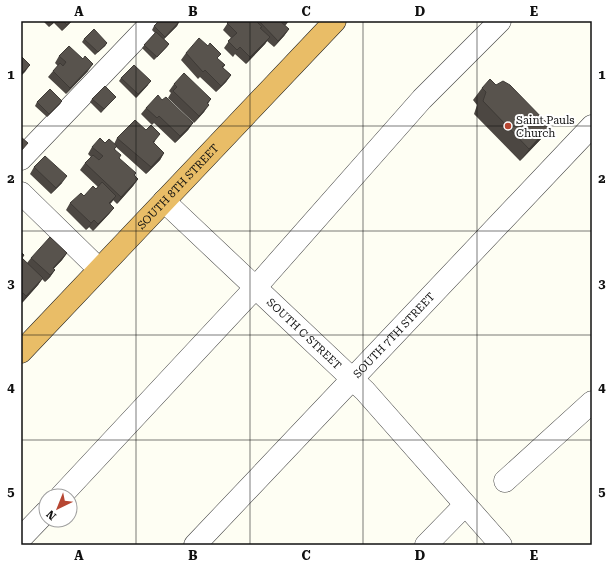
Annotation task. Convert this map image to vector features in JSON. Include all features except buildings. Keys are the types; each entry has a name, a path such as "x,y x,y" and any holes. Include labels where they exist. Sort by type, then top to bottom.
{"highway":[{"name":"SOUTH 8TH STREET","path":"21,352 335,21"}],"street":[{"path":"21,159 153,21"},
{"path":"68,488 256,287 422,99 500,21"},
{"name":"SOUTH 7TH STREET","path":"195,545 592,126"},
{"path":"21,193 99,269"},
{"name":"SOUTH C STREET","path":"164,201 365,391 501,545"},
{"path":"505,481 592,402"},
{"path":"426,545 465,504"},
{"path":"21,538 38,520"}],"place":[{"name":"Saint Pauls Church","path":"508,126"}]}
